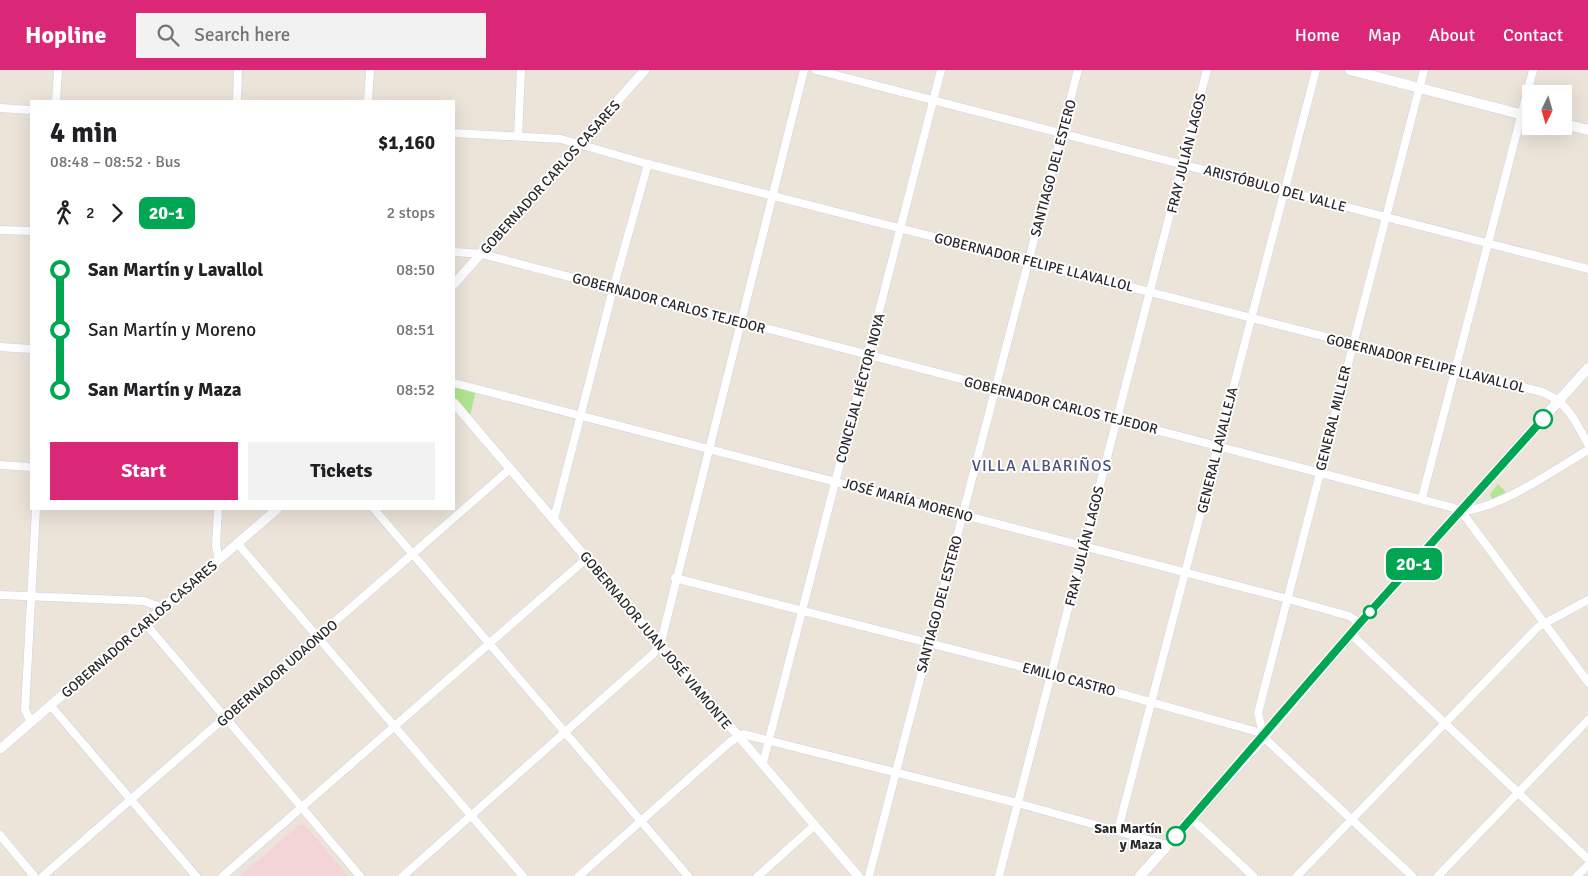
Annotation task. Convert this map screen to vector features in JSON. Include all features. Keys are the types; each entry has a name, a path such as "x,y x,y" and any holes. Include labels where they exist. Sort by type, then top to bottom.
{"main road":[{"path":"1350,70 1522,114"},
{"path":"1572,126 1588,130"},
{"path":"1140,876 1264,737 1360,623 1588,368"}],"street":[{"path":"56,100 58,70"},
{"path":"237,100 238,70"},
{"path":"368,100 370,70"},
{"path":"518,136 521,70"},
{"name":"GOBERNADOR CARLOS CASARES","path":"455,283 645,70"},
{"path":"403,876 566,733 660,646 675,578 739,322 804,70"},
{"name":"ARISTÓBULO DEL VALLE","path":"816,70 1063,132 1588,269"},
{"name":"CONCEJAL HÉCTOR NOYA","path":"763,763 941,70"},
{"name":"SANTIAGO DEL ESTERO","path":"869,876 1078,70"},
{"name":"FRAY JULIÁN LAGOS","path":"999,876 1207,70"},
{"name":"GENERAL LAVALLEJA","path":"1118,830 1316,70"},
{"name":"GENERAL MILLER","path":"1264,737 1258,713 1424,70"},
{"path":"1531,85 1533,70"},
{"path":"0,108 30,110"},
{"path":"1422,498 1489,243 1522,129"},
{"name":"GOBERNADOR FELIPE LLAVALLOL","path":"455,133 561,139 648,164 1029,259 1150,292 1542,392 1560,401 1570,412 1588,444"},
{"path":"554,518 613,289 648,164"},
{"path":"0,230 30,231"},
{"name":"GOBERNADOR CARLOS TEJEDOR","path":"455,252 482,254 1422,498 1461,511"},
{"path":"0,347 30,349"},
{"name":"JOSÉ MARÍA MORENO","path":"455,383 1288,598 1349,616 1360,623"},
{"name":"GOBERNADOR JUAN JOSÉ VIAMONTE","path":"455,404 858,876"},
{"path":"1461,511 1472,511 1495,502 1588,450"},
{"path":"0,465 30,467"},
{"name":"GOBERNADOR UDAONDO","path":"43,876 510,469"},
{"path":"31,722 26,710 36,510"},
{"path":"218,510 216,546 219,559"},
{"name":"GOBERNADOR CARLOS CASARES","path":"0,749 276,510"},
{"path":"375,510 688,876"},
{"path":"1461,511 1588,682"},
{"path":"237,543 523,876"},
{"path":"223,876 586,559"},
{"name":"EMILIO CASTRO","path":"675,578 929,642 1152,701 1258,732 1412,876"},
{"path":"0,595 144,601 162,608"},
{"path":"1296,876 1544,623 1588,600"},
{"path":"145,623 360,876"},
{"path":"1351,634 1588,859"},
{"path":"51,706 196,876"},
{"path":"1438,876 1588,720"},
{"path":"579,876 738,736 749,735 1118,830 1167,845"},
{"path":"1191,818 1253,876"},
{"path":"758,876 815,825"},
{"path":"0,835 34,876"},
{"path":"1577,876 1588,865"}],"shaded area":[{"path":"299,825 305,825 348,876 240,876"}],"green space":[{"path":"455,385 476,390 470,416 455,398"},
{"path":"1498,484 1506,492 1492,499 1490,494"}],"bus line":[{"name":"20-1","path":"1176,836 1264,737 1360,623 1543,419"}],"place":[{"name":"San Martín y Maza","path":"1176,836"}],"district":[{"name":"VILLA ALBARIÑOS","path":"1042,465"}]}
